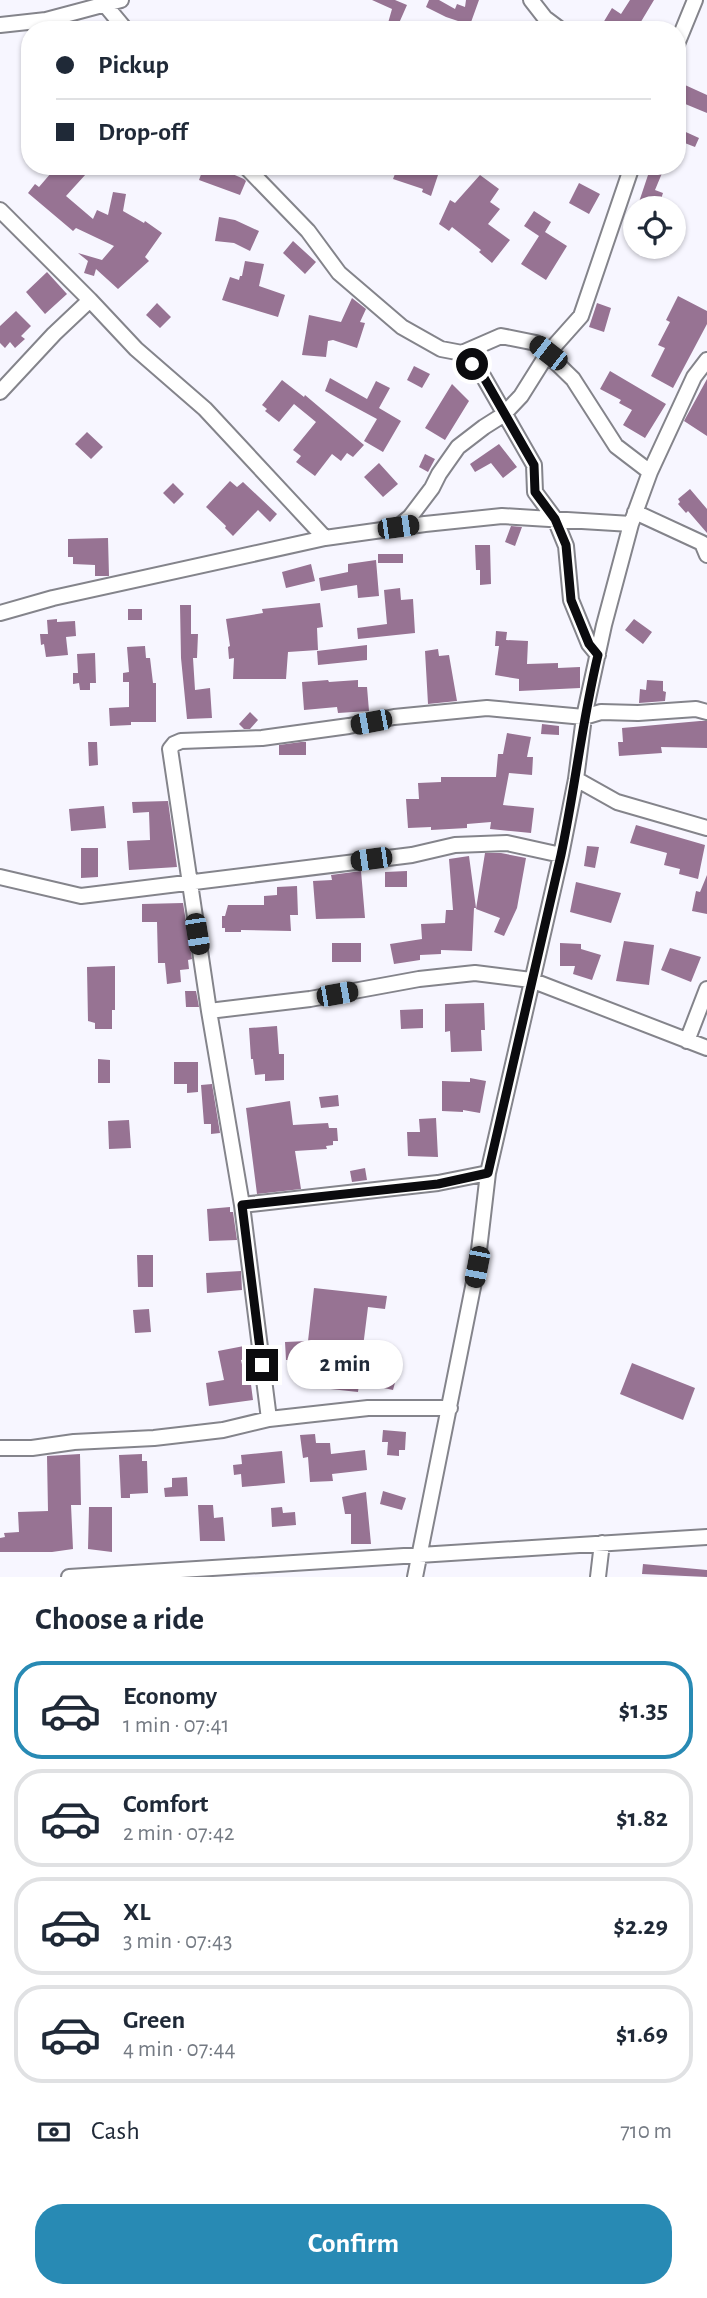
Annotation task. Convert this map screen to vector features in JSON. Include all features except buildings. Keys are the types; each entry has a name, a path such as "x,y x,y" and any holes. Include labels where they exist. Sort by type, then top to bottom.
{"street":[{"path":"37,21 121,0"},
{"path":"531,0 549,21"},
{"path":"686,22 695,0"},
{"path":"103,3 118,21"},
{"path":"0,25 21,23"},
{"path":"254,175 308,231 339,273 402,327 441,349 462,353 501,336 536,343 573,379 616,446 650,472"},
{"path":"398,527 410,517 432,488 458,447 503,415 521,396 548,353 581,316 629,175"},
{"path":"0,211 136,348 205,409 325,537"},
{"path":"0,392 90,300"},
{"path":"462,353 483,376 534,465 535,492 555,519 566,545 571,600 589,644 598,655"},
{"path":"415,1577 477,1267 488,1173 561,855 576,779 584,717 598,655 633,518 650,472 694,377 707,360"},
{"path":"0,613 53,598 325,537 502,516 555,519 633,518 702,542 707,555"},
{"path":"269,1419 242,1205 209,1011 170,749 181,741 262,738 394,717 487,708 584,717 601,712 638,713 696,709 707,712"},
{"path":"576,779 617,802 707,828"},
{"path":"0,877 81,896 412,855 455,845 507,843 561,855"},
{"path":"209,1011 310,999 419,979 475,973 531,980 707,1048"},
{"path":"687,1041 707,989"},
{"path":"242,1205 438,1184 488,1173"},
{"path":"0,1448 33,1448 74,1442 153,1438 223,1430 269,1419 368,1408 450,1408"},
{"path":"69,1577 235,1571 420,1554 707,1537"},
{"path":"598,1577 602,1543"}],"route":[{"path":"262,1365 242,1205 438,1184 488,1173 561,855 576,779 584,717 598,655 589,644 571,600 566,545 555,519 535,492 534,465 483,376 472,364"}]}
